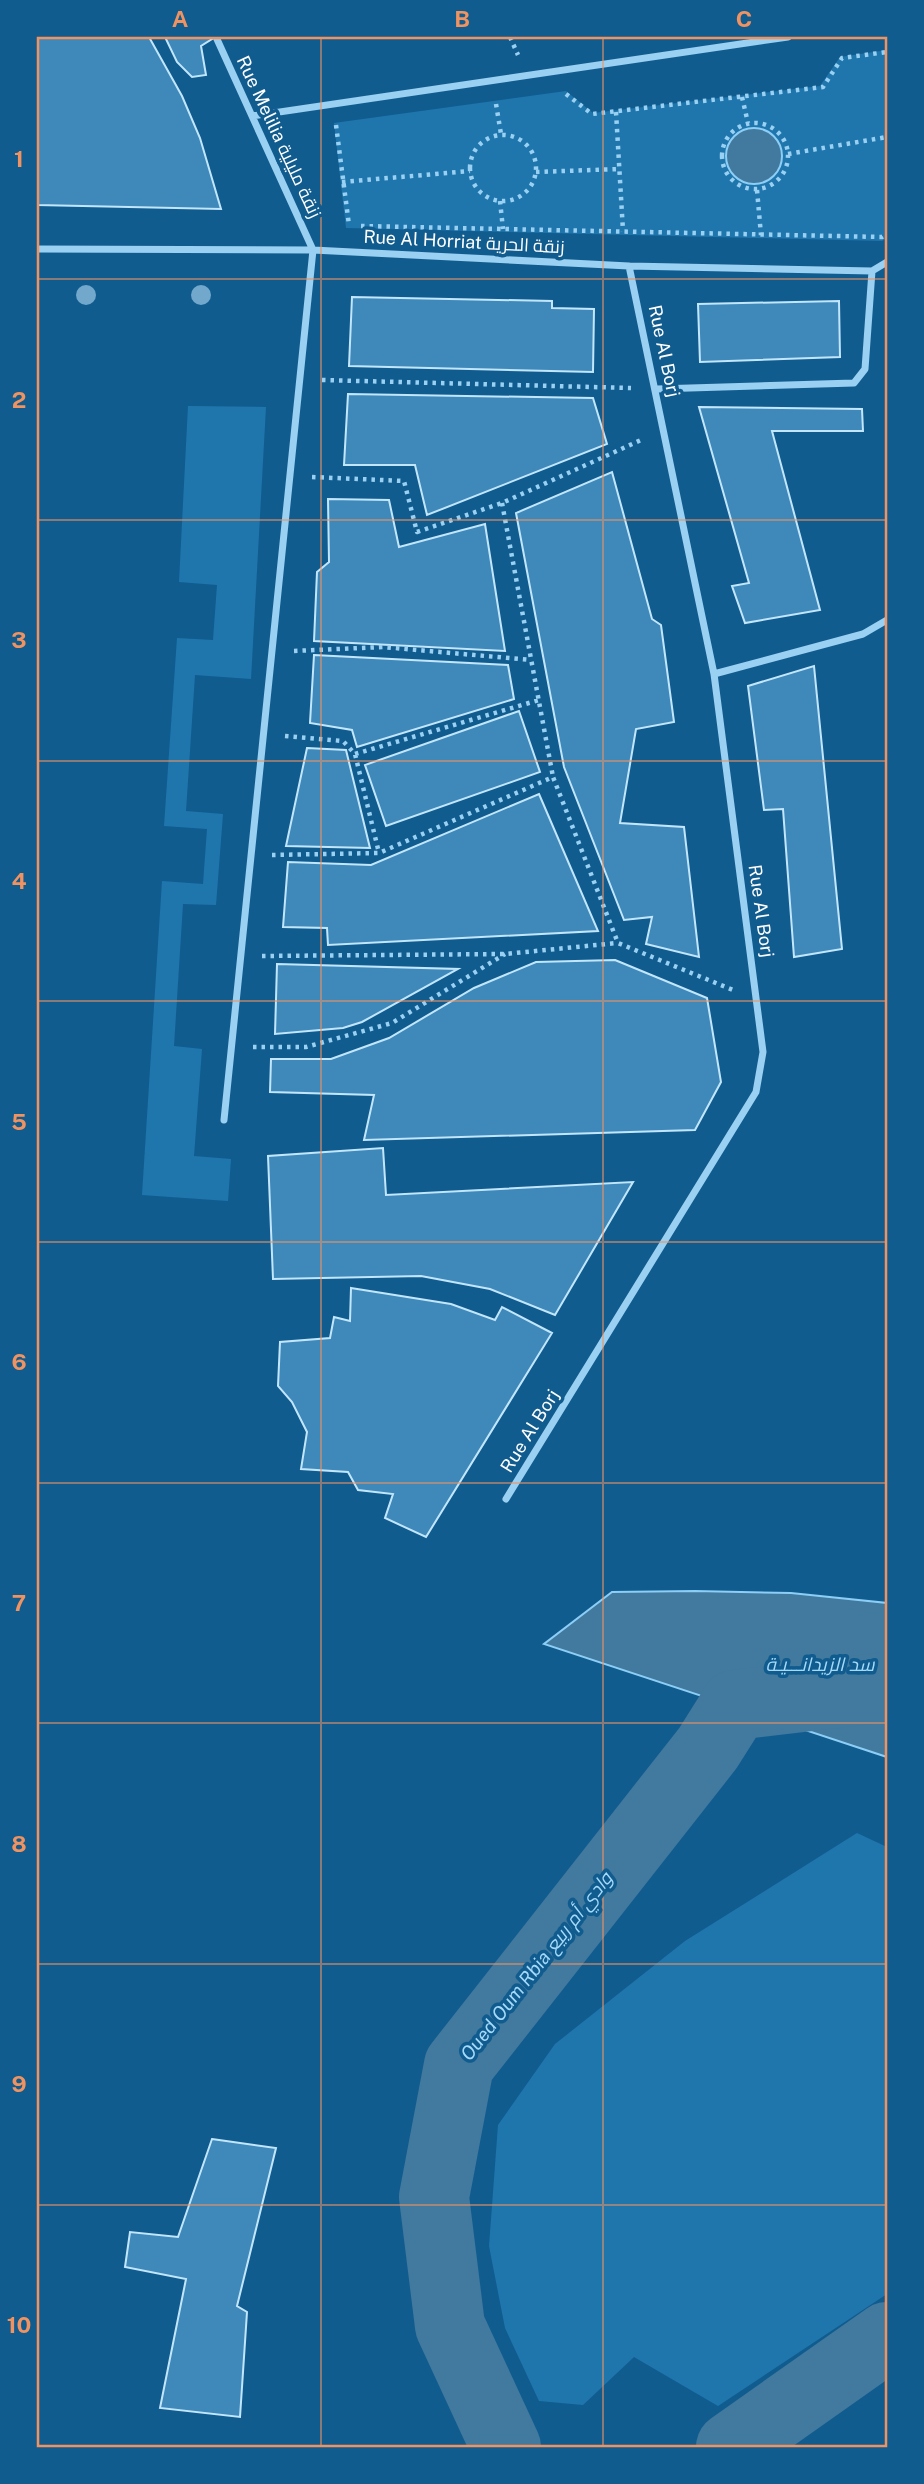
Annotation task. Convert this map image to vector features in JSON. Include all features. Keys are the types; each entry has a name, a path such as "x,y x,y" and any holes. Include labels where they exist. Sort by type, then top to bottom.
{"street":[{"name":"Rue Melilia زنقة مليلية","path":"216,37 313,250"},
{"path":"252,116 788,37"},
{"name":"Rue Al Horriat زنقة الحرية","path":"37,249 313,250 629,266 872,271"},
{"path":"224,1120 313,250"},
{"path":"657,389 854,383 865,369 872,271 887,262"},
{"name":"Rue Al Borj","path":"506,1499 756,1092 763,1052 714,674 657,389 629,266"},
{"path":"714,674 863,634 887,620"}],"path":[{"path":"565,93 592,114 822,87 842,58 887,52"},
{"path":"742,97 748,124"},
{"path":"496,103 500,134"},
{"path":"617,112 623,232"},
{"path":"748,124 770,126 785,143 788,154 786,167 780,178 770,186 757,190 743,188 731,180 723,168 722,154 726,140 735,129 748,124"},
{"path":"336,125 346,225 761,235 882,237 887,234"},
{"path":"500,134 515,136 527,145 535,158 536,173 532,184 524,194 512,200 500,201 480,191 470,171 471,158 478,146 488,138 500,134"},
{"path":"788,154 887,137"},
{"path":"536,173 620,169"},
{"path":"342,182 470,171"},
{"path":"757,190 761,235"},
{"path":"500,201 503,229"},
{"path":"300,379 657,389"},
{"path":"290,475 404,481 417,532 502,503 665,429"},
{"path":"502,503 553,776 618,943"},
{"path":"272,652 383,647 531,660"},
{"path":"355,754 539,700"},
{"path":"264,734 343,741 355,754 379,853"},
{"path":"251,856 379,853 553,776"},
{"path":"240,956 505,954 618,943 757,1000"},
{"path":"232,1047 306,1047 360,1034 392,1023 505,954"}],"shaded area":[{"path":"887,50 887,238 882,241 346,228 334,123 566,91 593,113 820,86 840,57"},
{"path":"188,406 266,407 251,679 195,675 186,811 223,814 216,905 183,904 174,1046 202,1049 194,1156 231,1159 228,1201 142,1195 162,881 203,884 207,829 164,826 177,638 213,640 217,585 179,582"},
{"path":"857,1833 887,1847 887,2294 718,2406 634,2357 583,2405 539,2401 505,2328 489,2246 498,2125 555,2044 685,1941"}],"water":[{"path":"748,128 760,128 770,132 778,140 782,156 778,172 770,180 760,184 748,184 738,180 730,172 726,162 726,150 730,140 738,132"},
{"name":"سد الزيدانـــيـة","path":"612,1592 791,1593 887,1603 887,1757 544,1644"}],"building":[{"path":"37,37 149,37 182,96 200,138 221,209 37,205"},
{"path":"165,37 210,37 212,39 201,46 206,75 192,77 177,62"},
{"path":"352,297 552,301 552,308 594,309 593,372 349,366"},
{"path":"839,301 840,357 700,362 698,304"},
{"path":"348,394 593,398 607,444 427,515 415,465 344,465"},
{"path":"699,407 862,409 863,431 772,431 820,610 745,623 732,586 749,583"},
{"path":"612,472 652,619 661,625 674,722 636,729 620,823 684,827 699,957 646,944 652,917 624,920 564,767 516,513"},
{"path":"328,499 389,500 399,547 485,524 505,651 314,641 317,572 329,562"},
{"path":"314,655 508,665 514,699 357,747 352,730 310,723"},
{"path":"814,666 842,949 794,957 783,809 764,810 748,686"},
{"path":"519,711 540,772 386,826 365,765"},
{"path":"307,748 346,750 370,848 286,846"},
{"path":"539,794 598,931 328,945 327,928 283,927 288,862 371,865"},
{"path":"615,960 707,998 721,1082 695,1130 364,1140 374,1095 270,1092 271,1059 331,1059 389,1038 474,988 536,962"},
{"path":"277,964 458,969 362,1022 343,1028 275,1034"},
{"path":"383,1148 386,1195 633,1182 555,1315 490,1289 421,1276 273,1279 268,1156"},
{"path":"351,1288 451,1304 495,1320 502,1307 552,1333 426,1537 385,1518 393,1494 358,1490 348,1472 301,1469 307,1432 292,1402 278,1386 280,1342 330,1338 334,1317 350,1321"},
{"path":"212,2139 276,2148 237,2306 247,2312 240,2417 160,2408 186,2279 125,2267 130,2232 178,2237"}],"waterway":[{"name":"Oued Oum Rbia وادي أم ربيع","path":"506,2447 450,2326 434,2197 459,2065 708,1748 735,1705 887,1687"},
{"path":"731,2447 887,2337"}]}
